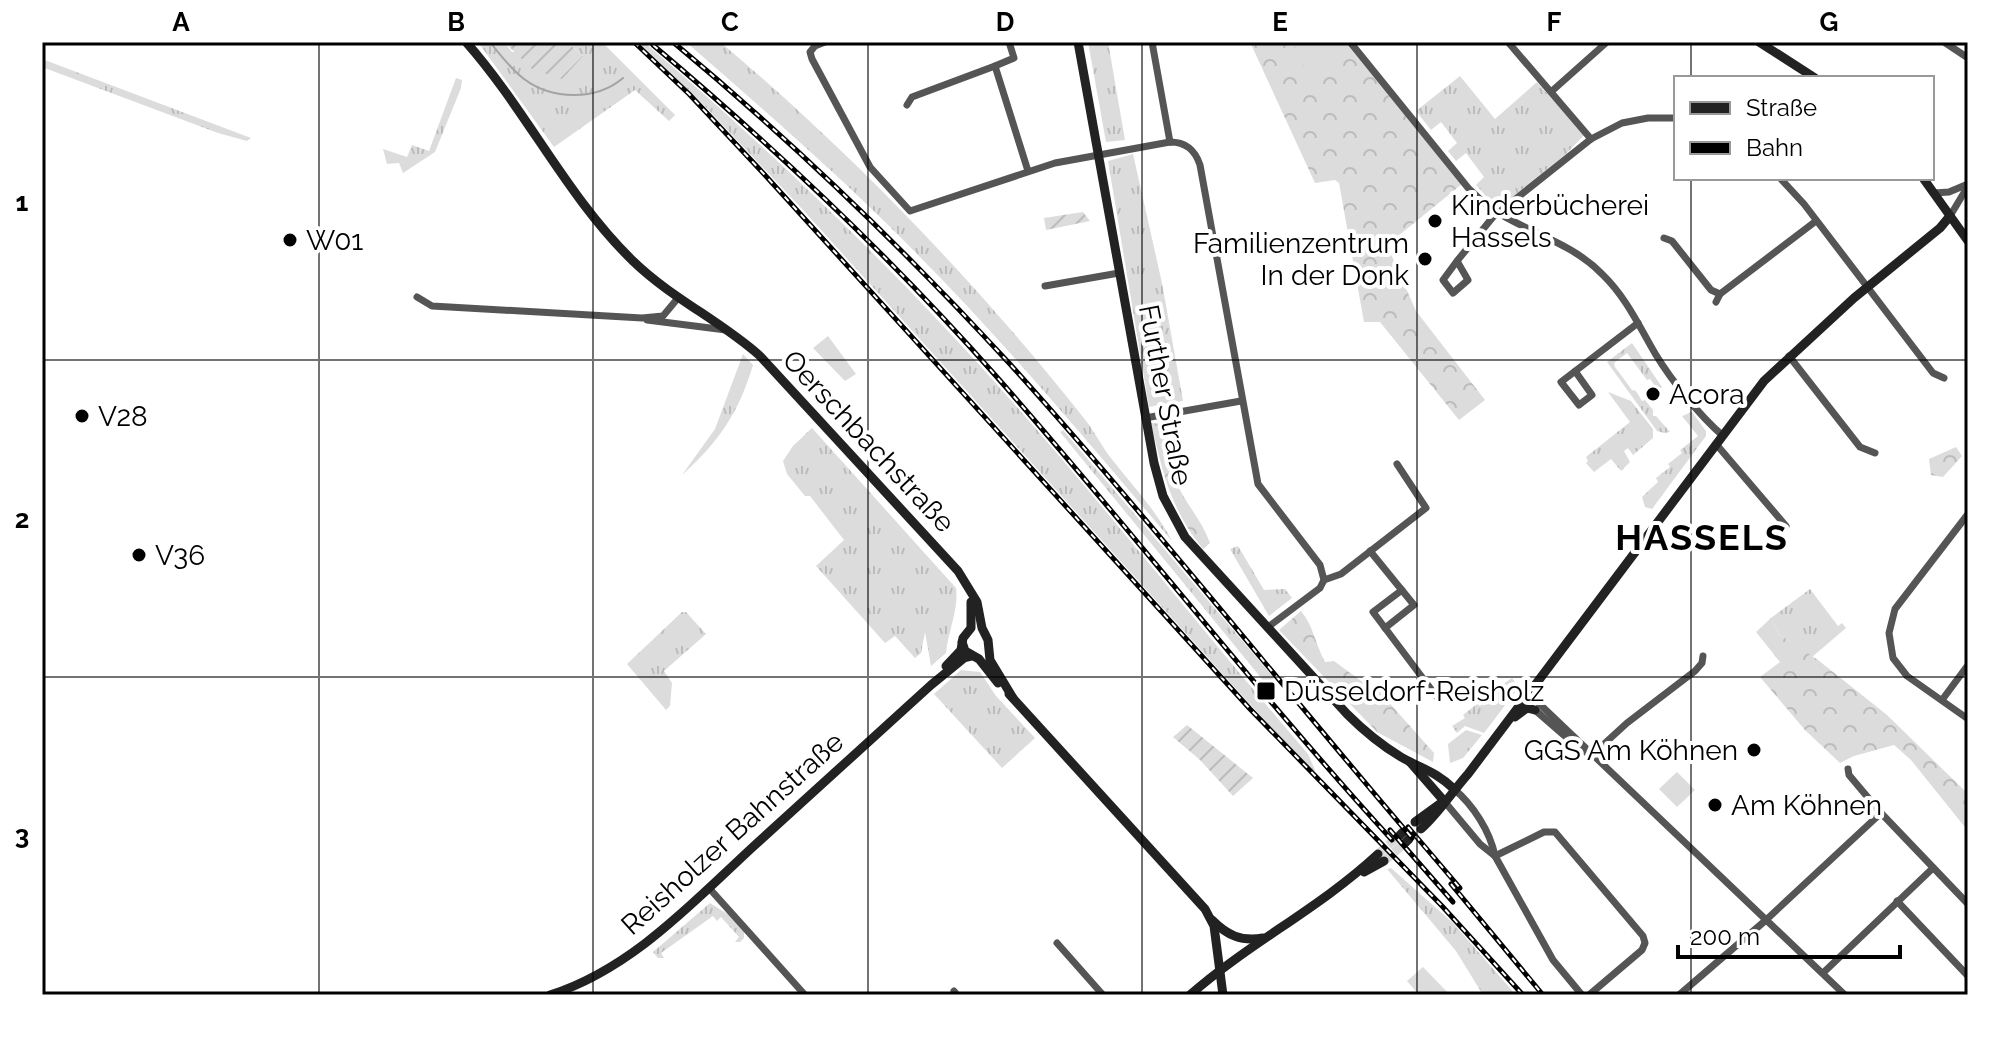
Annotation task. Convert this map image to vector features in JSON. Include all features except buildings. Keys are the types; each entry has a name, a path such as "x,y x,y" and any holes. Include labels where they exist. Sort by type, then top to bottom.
{"street":[{"name":"Oerschbachstraße","path":"466,42 594,219 633,262 760,356 958,571 977,602 984,632"},
{"path":"825,42 810,52 870,167 910,211 1055,163 1170,142 1187,146 1196,155 1258,484 1320,565 1324,580"},
{"path":"907,105 912,97 1014,58 1009,42"},
{"name":"Further Straße","path":"1078,42 1157,479 1177,524 1197,551 1363,730 1410,762 1440,776 1454,789"},
{"path":"1152,42 1170,142"},
{"path":"1350,42 1469,189 1498,213 1585,258 1613,285 1680,388 1786,526"},
{"path":"1508,42 1591,139"},
{"path":"1552,91 1607,42"},
{"path":"1759,42 1812,76"},
{"path":"1944,42 1968,58"},
{"path":"995,66 1028,171"},
{"path":"1457,261 1493,217 1591,139 1622,123 1648,118 1674,118"},
{"path":"1782,180 1933,373 1944,378"},
{"path":"1924,180 1968,241"},
{"path":"1934,193 1949,192 1968,185"},
{"path":"1418,826 1468,774 1764,381 1868,287 1940,228 1968,185"},
{"path":"1716,302 1720,294 1816,221"},
{"path":"1664,238 1672,241 1711,290 1720,294"},
{"name":"Further Straße","path":"1045,286 1119,273"},
{"path":"417,297 432,306 642,318 663,316 678,298"},
{"path":"642,318 651,322 727,330"},
{"path":"1575,371 1592,395 1579,405 1561,382 1575,371 1638,323"},
{"path":"1789,356 1860,447 1875,453"},
{"path":"1145,418 1241,401"},
{"path":"1268,627 1315,592 1324,580 1341,574 1426,508 1397,464"},
{"path":"1968,514 1935,553 1895,609 1889,633 1893,658 1907,676 1968,719"},
{"path":"1370,551 1414,605 1385,628"},
{"path":"1402,590 1373,612 1440,701"},
{"path":"967,632 972,621 970,591"},
{"path":"967,632 976,629 984,632 990,660 1013,698"},
{"name":"Reisholzer Bahnstraße","path":"931,685 956,656 967,632"},
{"path":"962,642 965,651 974,656 1013,698 1193,894 1210,917 1225,931 1242,940 1270,936"},
{"name":"Reisholzer Bahnstraße","path":"550,995 588,979 624,958 709,888 931,685 961,661 984,654 988,648"},
{"path":"1592,755 1627,723 1695,671 1702,663 1703,656"},
{"path":"1942,700 1968,665"},
{"path":"1528,693 1845,995"},
{"path":"1505,723 1523,709 1535,710 1581,750 1592,755"},
{"name":"Further Straße","path":"1410,762 1444,801"},
{"path":"1848,769 1849,775 1881,813 1968,904"},
{"path":"1440,776 1468,774"},
{"path":"1454,789 1479,819 1495,856 1541,941 1582,995"},
{"path":"1444,801 1480,844 1495,856"},
{"path":"1679,995 1766,920 1881,813"},
{"path":"1495,856 1544,832 1555,832 1643,936 1645,943 1642,950 1589,995"},
{"path":"1190,995 1218,971 1381,858"},
{"path":"1824,972 1933,868"},
{"path":"709,888 805,995"},
{"path":"1897,901 1968,976"},
{"path":"1210,917 1223,995"},
{"path":"1057,943 1103,995"}],"green space":[{"path":"478,42 504,42 512,52 583,56 567,42 602,42 675,115 669,121 635,90 554,147"},
{"path":"504,42 567,42 583,56 562,79 532,69"},
{"path":"638,42 644,42 789,172 883,263 972,357 1090,492 1308,754 1315,770 1313,772 803,210 700,101"},
{"path":"686,42 720,42 817,128 911,220 1043,367 1150,506 1172,541 1016,360 918,255 833,173"},
{"path":"1088,42 1108,42 1125,140 1106,142"},
{"path":"1250,42 1345,42 1462,184 1387,245 1416,311 1485,400 1459,420 1380,322 1364,322 1339,183 1335,180 1315,183"},
{"path":"1293,42 1337,42 1343,55 1306,71"},
{"path":"42,59 251,138 247,141 218,133 42,67"},
{"path":"1460,76 1495,119 1537,82 1584,135 1566,154 1502,205 1494,205 1476,185 1484,177 1466,153 1456,161 1448,151 1457,143 1441,122 1431,130 1416,111"},
{"path":"456,78 462,80 461,88 435,152 403,173 399,163 387,164 383,149 407,157 412,145 429,151"},
{"path":"1133,154 1162,283 1183,401 1149,407 1108,161"},
{"path":"1083,212 1090,221 1046,230 1044,218"},
{"path":"828,336 856,374 845,381 813,348"},
{"path":"1632,343 1662,387 1658,390 1650,379 1647,380 1627,353 1614,363 1615,367 1632,390 1653,410 1653,416 1670,432 1657,431 1607,362"},
{"path":"743,354 753,365 734,412 717,438 682,475 715,429"},
{"path":"1608,392 1631,401 1653,429 1653,438 1633,455 1628,448 1624,451 1630,462 1621,471 1611,459 1594,472 1586,463 1586,457 1630,422"},
{"path":"1692,412 1706,431 1706,436 1652,509 1645,507 1642,497 1658,482 1656,478 1682,453 1680,450 1698,436 1682,416"},
{"path":"1151,423 1176,425 1181,431 1169,441 1169,456 1177,483 1210,543 1203,549 1175,504"},
{"path":"812,428 956,588 956,604 946,653 931,666 925,632 921,653 915,658 895,636 885,643 816,566 844,540 810,496 805,496 787,474 783,461"},
{"path":"1063,430 1274,678 1266,684 1060,432"},
{"path":"1956,447 1962,456 1943,477 1931,475 1929,459"},
{"path":"1238,546 1264,590 1285,589 1292,598 1269,616 1230,549"},
{"path":"1810,589 1838,626 1842,623 1846,628 1812,657 1780,635 1771,618"},
{"path":"1301,611 1325,662 1334,661 1377,689 1434,753 1433,762 1377,732 1279,630"},
{"path":"682,612 686,612 706,634 664,671 672,683 670,706 666,710 627,664"},
{"path":"1771,618 1780,635 1818,660 1887,715 1964,790 1968,795 1968,831 1911,760 1894,745 1840,763 1805,730 1760,677 1780,662 1756,632"},
{"path":"961,670 980,672 996,696 1035,738 1002,768 934,694"},
{"path":"1512,678 1519,687 1484,733 1465,726 1457,733 1452,726 1465,718 1463,715 1477,704 1480,706"},
{"path":"1187,725 1253,778 1233,796 1200,760 1173,737"},
{"path":"1466,730 1482,735 1463,758 1450,763 1448,744"},
{"path":"1677,772 1695,790 1677,807 1659,789"},
{"path":"1391,868 1453,923 1516,995 1483,995 1456,951 1387,869"},
{"path":"710,903 729,915 744,931 744,938 735,942 739,937 721,917 717,921 713,916 661,953 664,958 658,958 653,952"},
{"path":"1423,967 1450,995 1419,995 1407,981"}],"waterway":[{"path":"490,42 519,75 547,91 587,94 612,86 623,78"}],"tunnel":[{"path":"1378,854 1400,835"},
{"path":"1384,861 1406,842"}],"railway":[{"path":"634,42 689,94 764,174 1250,709 1442,906 1523,995"},
{"path":"673,42 846,197 1009,363 1162,539 1412,838"},
{"path":"653,45 830,204 956,332 1392,840"},
{"path":"1408,827 1460,888"},
{"path":"1390,830 1453,902"},
{"path":"1451,884 1543,995"}],"place":[{"name":"Kinderbücherei Hassels","path":"1435,221"},
{"name":"W01","path":"290,240"},
{"name":"Familienzentrum In der Donk","path":"1425,259"},
{"name":"Acora","path":"1653,394"},
{"name":"V28","path":"82,416"},
{"name":"V36","path":"139,555"},
{"name":"Düsseldorf-Reisholz","path":"1266,691"},
{"name":"GGS Am Köhnen","path":"1754,750"},
{"name":"Am Köhnen","path":"1715,805"}],"district":[{"name":"HASSELS","path":"1702,537"}]}
